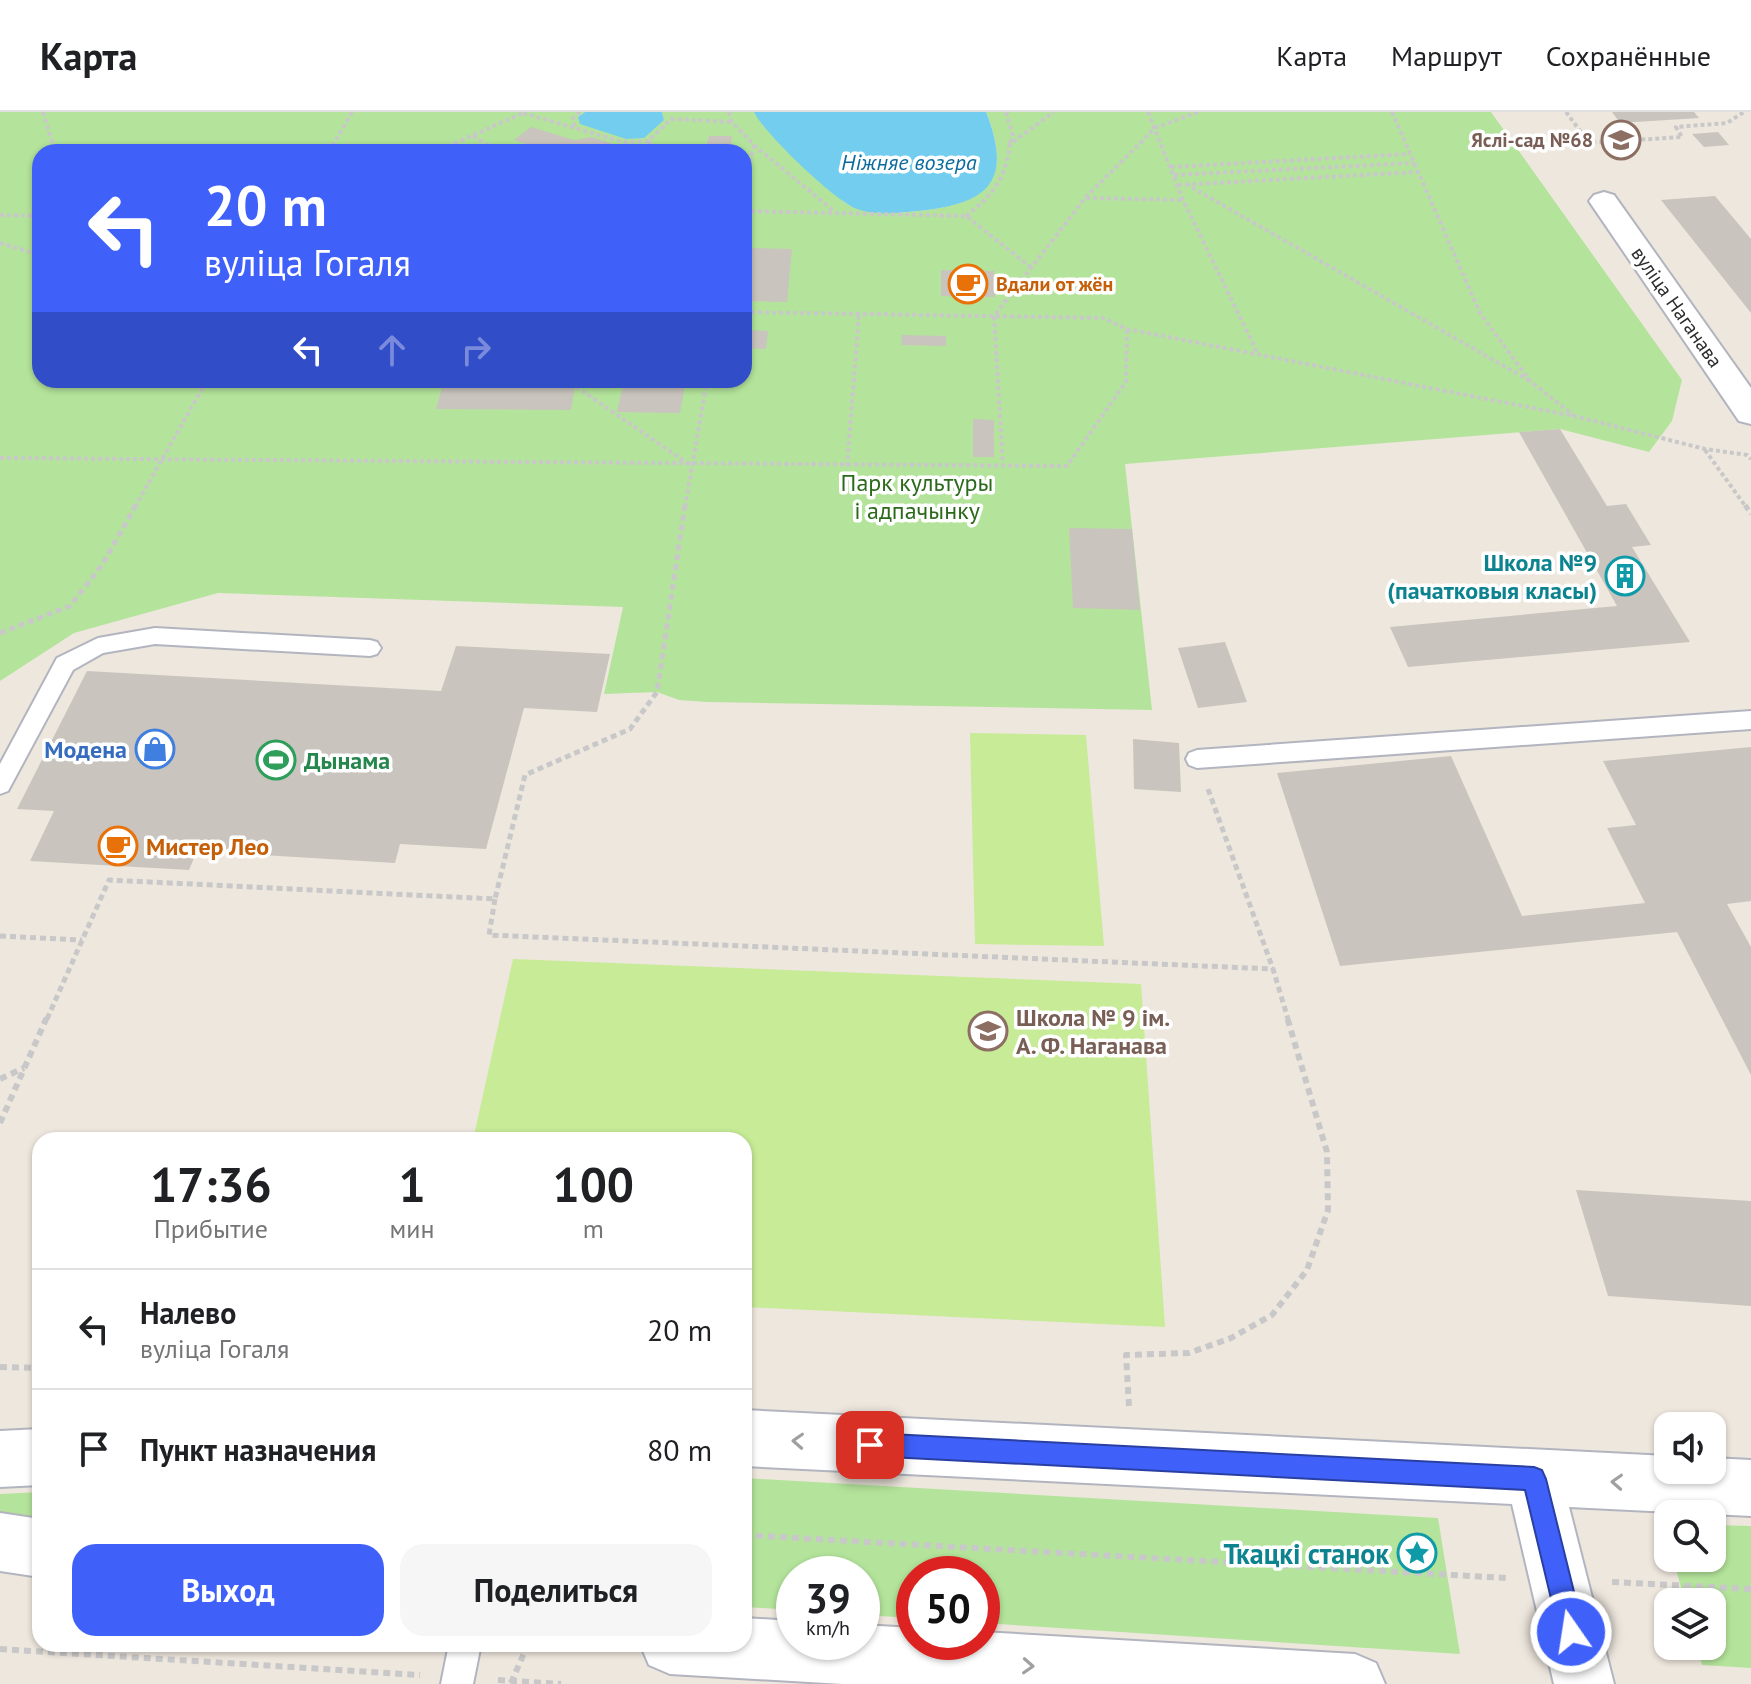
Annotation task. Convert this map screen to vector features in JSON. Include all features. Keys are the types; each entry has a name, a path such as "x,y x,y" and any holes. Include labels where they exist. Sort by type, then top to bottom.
{"main road":[{"name":"вуліца Наганава","path":"1604,201 1751,413"},
{"path":"752,1438 1751,1488"},
{"path":"0,1459 32,1457"},
{"path":"1534,1479 1584,1684"},
{"path":"0,1542 32,1547"},
{"path":"752,1649 1355,1684"}],"lane":[{"path":"0,785 65,664 98,646 155,636 370,648"},
{"path":"1197,759 1751,720"},
{"path":"458,1680 463,1652"}],"path":[{"path":"43,112 53,144"},
{"path":"334,144 352,112"},
{"path":"452,144 524,112 623,142 648,141 652,144"},
{"path":"575,128 573,118 580,112"},
{"path":"669,112 671,119"},
{"path":"729,112 732,122 754,145 835,213"},
{"path":"966,216 995,193 1007,173 1013,136 1006,112"},
{"path":"1010,144 1054,112"},
{"path":"1148,112 1183,200 1257,353"},
{"path":"1003,467 994,316 1085,198 1155,128 1198,112"},
{"path":"1392,112 1480,313 1530,381"},
{"path":"1566,112 1589,143 1682,137 1676,127 1727,123 1744,112"},
{"path":"648,141 671,119 732,122"},
{"path":"472,135 486,144"},
{"path":"752,153 754,145"},
{"path":"1171,167 1410,154"},
{"path":"1174,175 1414,163"},
{"path":"1178,185 1418,172"},
{"path":"1186,184 1530,381 1574,416"},
{"path":"1085,198 1183,200"},
{"path":"752,211 966,216 1032,268"},
{"path":"0,215 32,216"},
{"path":"0,243 32,253"},
{"path":"752,312 1103,318 1127,329 1574,416 1705,449 1750,457"},
{"path":"847,466 859,315"},
{"path":"0,458 1067,466 1126,382 1127,329"},
{"path":"0,633 70,606 102,565 203,388"},
{"path":"578,388 691,465"},
{"path":"705,388 657,692 630,729 525,775 489,935 1273,969"},
{"path":"1705,449 1751,515 1742,516"},
{"path":"1130,1415 1126,1355 1189,1353 1231,1338 1272,1315 1307,1270 1328,1210 1327,1152 1273,969 1197,759"},
{"path":"0,1123 109,880 495,899"},
{"path":"0,936 82,940"},
{"path":"0,1079 25,1068"},
{"path":"0,1367 32,1368"},
{"path":"752,1535 1470,1577 1751,1589"},
{"path":"0,1649 32,1651"},
{"path":"44,1652 561,1684"},
{"path":"511,1682 524,1652"}],"green space":[{"name":"Парк культуры і адпачынку","path":"0,112 585,112 578,117 664,120 662,112 754,112 784,147 845,203 872,212 890,213 942,208 977,195 988,185 995,172 997,156 986,112 1491,112 1682,380 1672,421 1649,452 1560,429 1125,464 1152,710 707,702 679,700 657,692 604,694 623,607 218,593 74,633 0,681"},
{"path":"970,733 1086,735 1104,946 975,944"},
{"path":"513,959 1141,984 1165,1327 752,1307 752,1132 475,1132"},
{"path":"752,1478 1438,1518 1460,1654 1000,1624 1000,1556 896,1556 896,1617 880,1616 880,1556 776,1556 776,1609 752,1607"},
{"path":"32,1492 32,1519 0,1515 0,1494"},
{"path":"1726,1525 1751,1526 1751,1668 1702,1665 1701,1660 1726,1660 1726,1588 1681,1588 1677,1572 1726,1572"}],"water":[{"path":"585,112 662,112 664,120 644,138 626,139 580,124 578,117"},
{"name":"Ніжняе возера","path":"754,112 986,112 997,156 995,173 988,186 962,203 903,213 864,211 847,203 817,180 771,135"}],"building":[{"path":"1612,112 1694,112 1699,118 1620,123"},
{"path":"531,127 574,140 592,137 614,144 526,144 514,140"},
{"path":"1718,132 1729,145 1704,147 1692,134"},
{"path":"709,136 732,136 731,144 707,144"},
{"path":"1715,196 1751,239 1751,313 1661,200"},
{"path":"752,248 792,249 787,302 752,301"},
{"name":"Вдали от жён","path":"941,270 994,271 995,297 941,296"},
{"path":"752,330 768,331 766,349 752,348"},
{"path":"902,335 946,336 946,346 901,345"},
{"path":"442,388 575,388 571,410 436,409"},
{"path":"622,388 685,388 680,413 617,412"},
{"path":"973,419 994,420 994,457 973,457"},
{"name":"Школа №9 (пачатковыя класы)","path":"1560,429 1607,506 1626,504 1651,545 1632,547 1690,642 1408,667 1390,627 1617,606 1519,432"},
{"path":"1069,528 1132,529 1140,610 1073,608"},
{"path":"1225,642 1247,702 1198,708 1178,648"},
{"name":"Дынама","path":"456,646 610,654 597,712 524,708 486,849 400,844 395,863 197,851 189,870 30,861 54,811 17,809 87,671 441,691"},
{"path":"1133,739 1179,743 1181,792 1134,789"},
{"path":"1751,747 1751,901 1727,904 1751,947 1751,1075 1677,932 1340,966 1277,773 1451,756 1522,916 1645,903 1607,828 1636,825 1603,761"},
{"path":"1576,1190 1751,1201 1751,1306 1608,1296"}],"place":[{"name":"Яслі-сад №68","path":"1621,140"},
{"name":"Вдали от жён","path":"968,284"},
{"name":"Школа №9 (пачатковыя класы)","path":"1625,576"},
{"name":"Модена","path":"155,749"},
{"name":"Дынама","path":"276,760"},
{"name":"Мистер Лео","path":"118,846"},
{"name":"Школа № 9 ім. А. Ф. Наганава","path":"988,1031"},
{"name":"Ткацкі станок","path":"1417,1553"}],"route":[{"path":"870,1445 1534,1479 1571,1632"}]}
